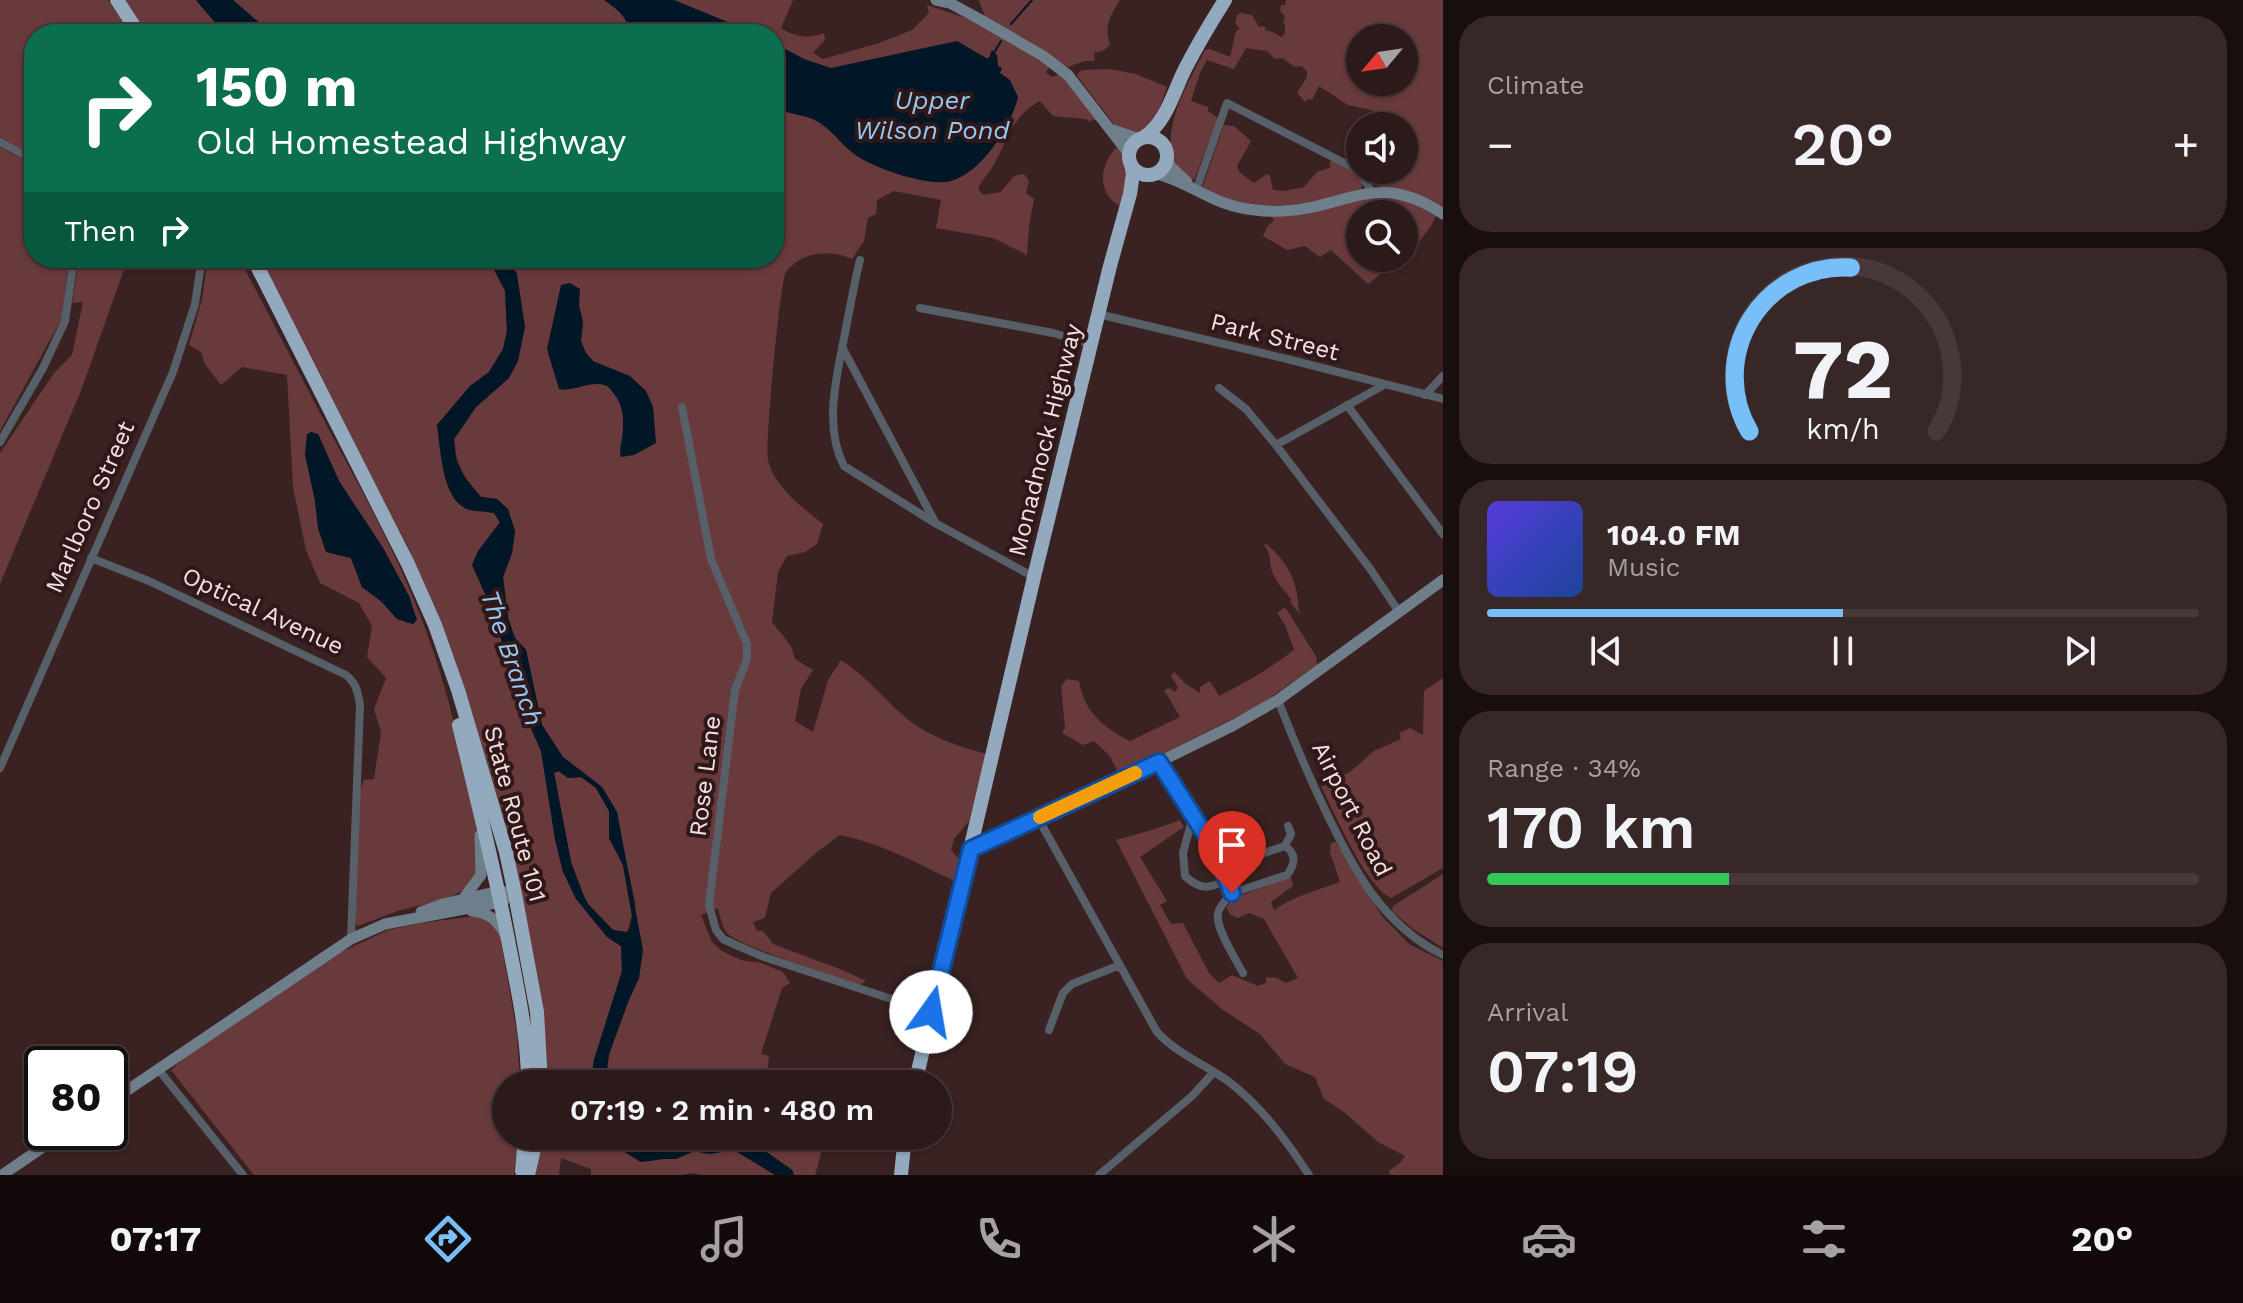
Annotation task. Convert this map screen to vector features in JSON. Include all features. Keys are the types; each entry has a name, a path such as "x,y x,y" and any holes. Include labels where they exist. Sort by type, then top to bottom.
{"highway":[{"path":"117,0 133,24"},
{"path":"1153,173 1142,173 1130,159 1133,144 1152,132 1225,0"},
{"path":"1130,194 1142,179 1163,166 1167,108"},
{"path":"1142,138 1158,140 1166,154"},
{"name":"Monadnock Highway","path":"918,1070 1034,577 1130,194 1133,174 1130,159"},
{"name":"State Route 101","path":"258,268 408,564 435,625 458,690 506,852 537,1012 540,1070"},
{"name":"State Route 101","path":"408,564 447,674 478,802 500,896 519,998 528,1070"},
{"path":"521,1175 524,1150"},
{"path":"528,1175 534,1150"},
{"path":"901,1175 904,1150"}],"street":[{"path":"936,0 948,2 1043,56 1068,75 1130,159"},
{"path":"1196,190 1227,103 1360,171 1371,191"},
{"path":"1110,129 1142,138"},
{"path":"0,142 24,155"},
{"path":"1166,154 1176,172 1196,190"},
{"path":"1153,173 1171,178 1224,203 1252,209 1301,209 1371,191 1418,199 1443,214"},
{"path":"860,260 835,388 833,427 837,453 844,466 935,523 1034,577"},
{"path":"0,442 43,368 65,321 73,268"},
{"name":"Marlboro Street","path":"0,768 173,372 195,304 200,268"},
{"path":"920,308 1053,333 1091,344"},
{"name":"Park Street","path":"1098,314 1443,399"},
{"path":"842,347 935,523"},
{"path":"1425,395 1443,376"},
{"path":"1276,445 1385,384"},
{"path":"1219,388 1246,409 1276,445 1399,612"},
{"path":"1347,405 1443,534"},
{"name":"Rose Lane","path":"682,407 711,559 747,644 747,659 735,690 709,905 716,930 723,939 764,957 931,1012"},
{"name":"Optical Avenue","path":"91,558 149,581 353,681 360,705 351,939"},
{"path":"971,849 1159,762 1278,700 1443,580"},
{"name":"Airport Road","path":"1278,700 1307,772 1361,879 1407,932 1443,955"},
{"path":"1159,762 1215,850 1232,893"},
{"path":"463,904 481,875 478,802"},
{"path":"1193,816 1183,853 1185,876 1203,888 1211,888 1226,880"},
{"path":"1038,818 1157,1032 1172,1046 1243,1094 1273,1124 1309,1175"},
{"path":"1222,867 1285,846 1291,834 1288,826"},
{"path":"1243,973 1218,924 1217,915 1232,893 1287,875 1294,860 1291,850 1285,846"},
{"path":"128,1090 351,939 385,924 515,894"},
{"path":"463,904 492,917 505,934 509,947"},
{"path":"1049,1030 1063,993 1072,984 1120,965"},
{"path":"158,1069 243,1175"},
{"path":"1099,1175 1192,1096 1214,1072"},
{"path":"2,1175 39,1150"}],"shaded area":[{"path":"0,0 108,0 124,24 24,24 24,150 0,137"},
{"path":"122,0 196,0 216,24 139,24"},
{"path":"233,0 793,0 783,24 261,24"},
{"path":"979,0 1120,0 1109,21 1107,32 1110,43 1107,48 1094,52 1095,61 1068,67 985,17"},
{"path":"1286,0 1443,0 1443,209 1401,191 1375,184 1418,184 1418,112 1373,112 1348,105 1319,86 1312,100 1305,102 1297,93 1307,77 1307,71 1282,58 1275,59 1267,51 1246,48 1234,69 1207,60 1191,101 1208,107 1208,111 1218,118 1195,178 1193,180 1179,169 1172,154 1174,118 1205,50 1230,57 1236,31 1240,29 1235,23 1237,15 1241,13 1252,15 1259,27 1263,26 1281,37 1285,33 1285,16 1280,11 1281,5 1285,5"},
{"path":"927,5 969,19 1049,66 1046,73 1052,77 1059,74 1067,80 1097,121 1053,116 1040,101 1017,120 980,185 978,189 983,195 1001,192 1014,176 1024,174 1029,181 1026,193 1034,199 1027,255 993,238 936,228 941,200 894,191 877,200 876,214 868,218 864,241 852,259 834,254 817,254 800,260 786,272 774,363 768,460 783,488 823,524 817,544 805,552 787,556 778,572 772,622 791,646 795,659 813,670 801,689 795,721 813,732 828,680 841,660 917,726 950,743 986,754 969,821 954,839 951,850 959,859 956,882 885,849 840,835 771,893 765,918 753,922 757,931 763,931 773,944 866,981 860,985 767,953 734,938 726,932 718,908 701,915 712,942 722,951 783,972 790,983 782,988 761,1054 769,1056 768,1070 607,1070 609,1055 639,978 635,901 617,813 602,787 563,757 542,725 526,650 515,638 508,618 503,577 512,553 515,531 507,509 497,499 481,497 465,477 454,439 476,407 509,378 517,274 513,268 784,268 784,30 802,36 824,33 825,40 813,53 823,59 912,30 929,13"},
{"path":"1110,69 1136,74 1167,87 1154,124 1144,134 1123,131 1114,124 1077,76 1083,70"},
{"path":"1224,125 1234,126 1251,141 1237,166 1239,172 1254,183 1267,174 1273,190 1304,187 1317,172 1331,167 1332,159 1346,167 1346,184 1363,184 1361,189 1320,200 1281,205 1242,203 1202,188"},
{"path":"0,147 24,160 24,268 68,268 62,318 0,431"},
{"path":"1117,147 1126,161 1128,176 1119,206 1107,193 1103,177 1107,161"},
{"path":"1370,197 1407,200 1353,200"},
{"path":"1346,201 1346,264 1331,250 1320,257 1305,246 1287,250 1263,236 1274,220 1269,215"},
{"path":"1418,205 1437,214 1418,242"},
{"path":"77,268 124,268 82,388 0,584 0,453 54,373 72,355 83,302 72,303"},
{"path":"207,268 244,268 400,567 436,659 449,704 478,838 479,861 474,879 451,897 398,911 358,926 355,923 360,792 364,780 374,779 381,732 374,709 386,678 367,657 372,626 359,603 320,583 306,550 293,487 287,375 242,367 221,385 205,364 201,352 189,345 202,299","holes":["318,434 339,481 383,548 409,596 408,624 397,619 382,602 362,587 351,558 326,552 318,528 315,501"]},
{"path":"261,268 493,268 505,290 507,331 503,349 489,372 470,386 437,425 441,456 464,508 494,513 500,523 496,529 494,615 518,699 541,751 563,872 607,937 621,946 622,971 592,1070 543,1070 544,1044 453,656 407,545"},
{"path":"1355,272 1382,272 1376,278 1368,284"},
{"path":"1266,544 1290,572 1300,614 1273,575"},
{"path":"1285,607 1316,656 1317,665 1258,706 1118,773 1110,756 1094,741 1083,745 1062,733 1065,728 1061,686 1067,679 1079,681 1090,710 1111,730 1130,741 1180,717 1164,690 1170,688 1175,692 1178,687 1171,676 1174,672 1200,693 1200,687 1210,681 1219,696 1248,680 1294,650 1277,613"},
{"path":"1443,678 1443,868 1391,898 1381,891 1361,864 1321,786 1350,772 1374,751 1401,739 1399,733 1410,728 1423,735 1424,691"},
{"path":"558,771 568,778 581,777 596,788 609,811 609,838 623,865 632,916 627,932 613,930 588,904 583,894 571,862 554,772"},
{"path":"1180,820 1184,827 1140,857 1167,901 1160,905 1171,924 1183,923 1209,973 1219,983 1232,975 1258,986 1266,983 1266,977 1286,983 1298,978 1264,919 1249,913 1238,918 1226,908 1232,899 1291,876 1293,886 1271,902 1274,910 1298,897 1340,882 1330,852 1331,843 1336,842 1382,916 1409,944 1443,961 1443,1175 1390,1175 1389,1171 1405,1156 1378,1142 1324,1099 1315,1077 1285,1064 1260,1034 1223,1010 1187,979 1116,840"},
{"path":"1443,874 1443,948 1392,911 1393,906"},
{"path":"475,916 490,921 500,935 517,1033 519,1070 492,1070 492,1150 517,1150 514,1175 254,1175 171,1070 185,1057 335,955 388,930"},
{"path":"538,1150 622,1150 641,1162 676,1159 694,1151 710,1154 734,1150 775,1175 591,1175 591,1169 561,1158 559,1175 535,1175"},
{"path":"764,1150 822,1150 815,1175 794,1175 792,1170"}],"water":[{"path":"196,0 233,0 261,24 218,24"},
{"path":"604,0 674,0 733,24 627,24 620,12"},
{"name":"Upper Wilson Pond","path":"957,41 986,58 992,50 997,55 998,66 1002,68 1000,73 1010,80 1018,97 1002,135 973,169 951,181 917,179 866,161 820,123 784,112 784,48 831,68"},
{"name":"The Branch","path":"493,268 513,268 517,274 525,327 518,361 509,378 476,407 454,439 456,460 465,478 481,497 497,499 508,509 515,531 512,553 503,577 508,618 515,638 526,650 542,725 563,757 602,787 617,812 643,950 639,978 609,1054 607,1070 592,1070 622,971 621,946 607,937 576,899 563,872 541,751 518,699 494,614 472,565 478,551 500,522 494,513 463,507 450,492 443,469 437,425 470,386 489,372 503,349 507,331 505,291","holes":["559,771 568,778 581,777 596,788 609,811 609,838 623,865 632,916 627,932 613,930 588,904 583,894 571,862 554,773"]},
{"path":"570,283 580,289 581,341 586,353 593,361 630,376 646,391 653,407 656,443 634,455 621,457 622,414 620,404 609,387 598,384 559,389 547,349 561,285"},
{"path":"307,434 318,434 339,481 383,548 409,596 417,620 413,624 397,619 382,602 362,587 351,558 326,552 318,528 305,455"},
{"path":"734,1150 710,1154 694,1151 676,1159 641,1162 623,1151"},
{"path":"734,1150 764,1150 792,1170 794,1175 775,1175"}],"waterway":[{"path":"1011,24 1032,0"},
{"path":"994,53 1001,41"}],"slow traffic":[{"path":"1040,817 1135,773"}],"route":[{"path":"931,1012 971,849 1159,762 1215,850 1232,893"}]}
